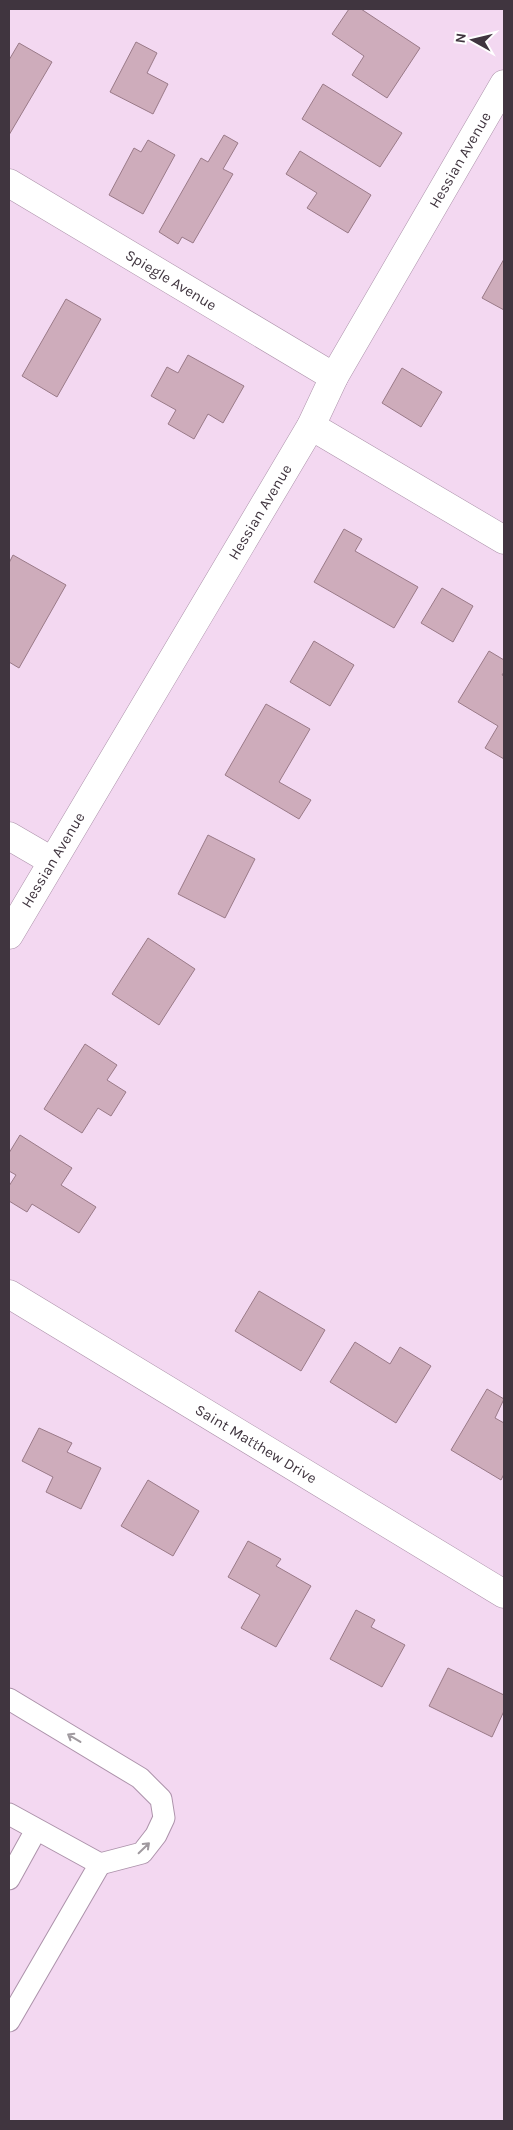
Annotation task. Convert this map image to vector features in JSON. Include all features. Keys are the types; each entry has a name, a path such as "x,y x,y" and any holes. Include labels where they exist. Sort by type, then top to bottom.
{"street":[{"name":"Hessian Avenue","path":"9,935 311,426 334,377 504,84"},
{"name":"Spiegle Avenue","path":"9,183 334,377"},
{"path":"311,426 504,540"},
{"path":"9,836 52,861"},
{"name":"Saint Matthew Drive","path":"9,1294 504,1594"}],"lane":[{"path":"9,1699 140,1778 160,1799 164,1818 156,1835 142,1853 100,1864 9,1814"},
{"path":"9,1879 36,1830"},
{"path":"9,2021 100,1864"}],"building":[{"path":"349,9 361,9 420,48 387,98 352,75 364,56 332,34"},
{"path":"136,42 157,53 147,73 168,84 153,114 110,92"},
{"path":"19,43 52,62 9,135 9,60"},
{"path":"323,84 402,133 380,167 302,119"},
{"path":"224,135 238,143 223,169 233,174 193,243 182,237 178,244 159,232 201,158 208,162"},
{"path":"148,140 175,155 143,214 109,195 134,148 141,152"},
{"path":"300,151 371,195 348,233 307,208 317,193 286,174"},
{"path":"504,259 504,310 482,298"},
{"path":"66,299 101,319 57,397 22,376"},
{"path":"188,355 244,386 223,423 208,414 194,439 168,424 176,410 151,396 167,367 178,373"},
{"path":"402,368 442,392 421,427 382,403"},
{"path":"344,529 362,539 355,551 418,587 394,628 314,582"},
{"path":"13,555 66,585 19,668 9,662 9,563"},
{"path":"442,588 473,606 453,642 421,623"},
{"path":"314,641 354,665 330,706 290,682"},
{"path":"489,651 504,660 504,672 502,675 504,676 504,759 485,748 498,726 458,702"},
{"path":"266,704 310,729 279,782 311,800 299,819 225,775"},
{"path":"208,835 255,859 225,918 178,894"},
{"path":"148,938 195,969 159,1025 112,994"},
{"path":"85,1044 117,1065 107,1080 126,1092 111,1116 98,1108 82,1133 44,1109"},
{"path":"20,1135 72,1168 61,1185 96,1207 79,1233 32,1204 27,1212 9,1201 9,1186 16,1175 9,1171 9,1153"},
{"path":"259,1291 325,1330 301,1371 235,1331"},
{"path":"355,1342 390,1364 400,1347 431,1366 396,1423 330,1382"},
{"path":"487,1389 504,1399 495,1418 504,1423 504,1474 501,1480 451,1450"},
{"path":"39,1428 72,1443 67,1452 101,1468 81,1509 46,1492 53,1477 22,1461"},
{"path":"148,1480 199,1511 173,1556 121,1526"},
{"path":"248,1541 281,1559 276,1566 311,1586 276,1647 241,1628 260,1595 228,1577"},
{"path":"356,1610 375,1620 371,1627 405,1645 382,1687 330,1659"},
{"path":"448,1668 504,1695 504,1711 492,1737 429,1706"}]}
